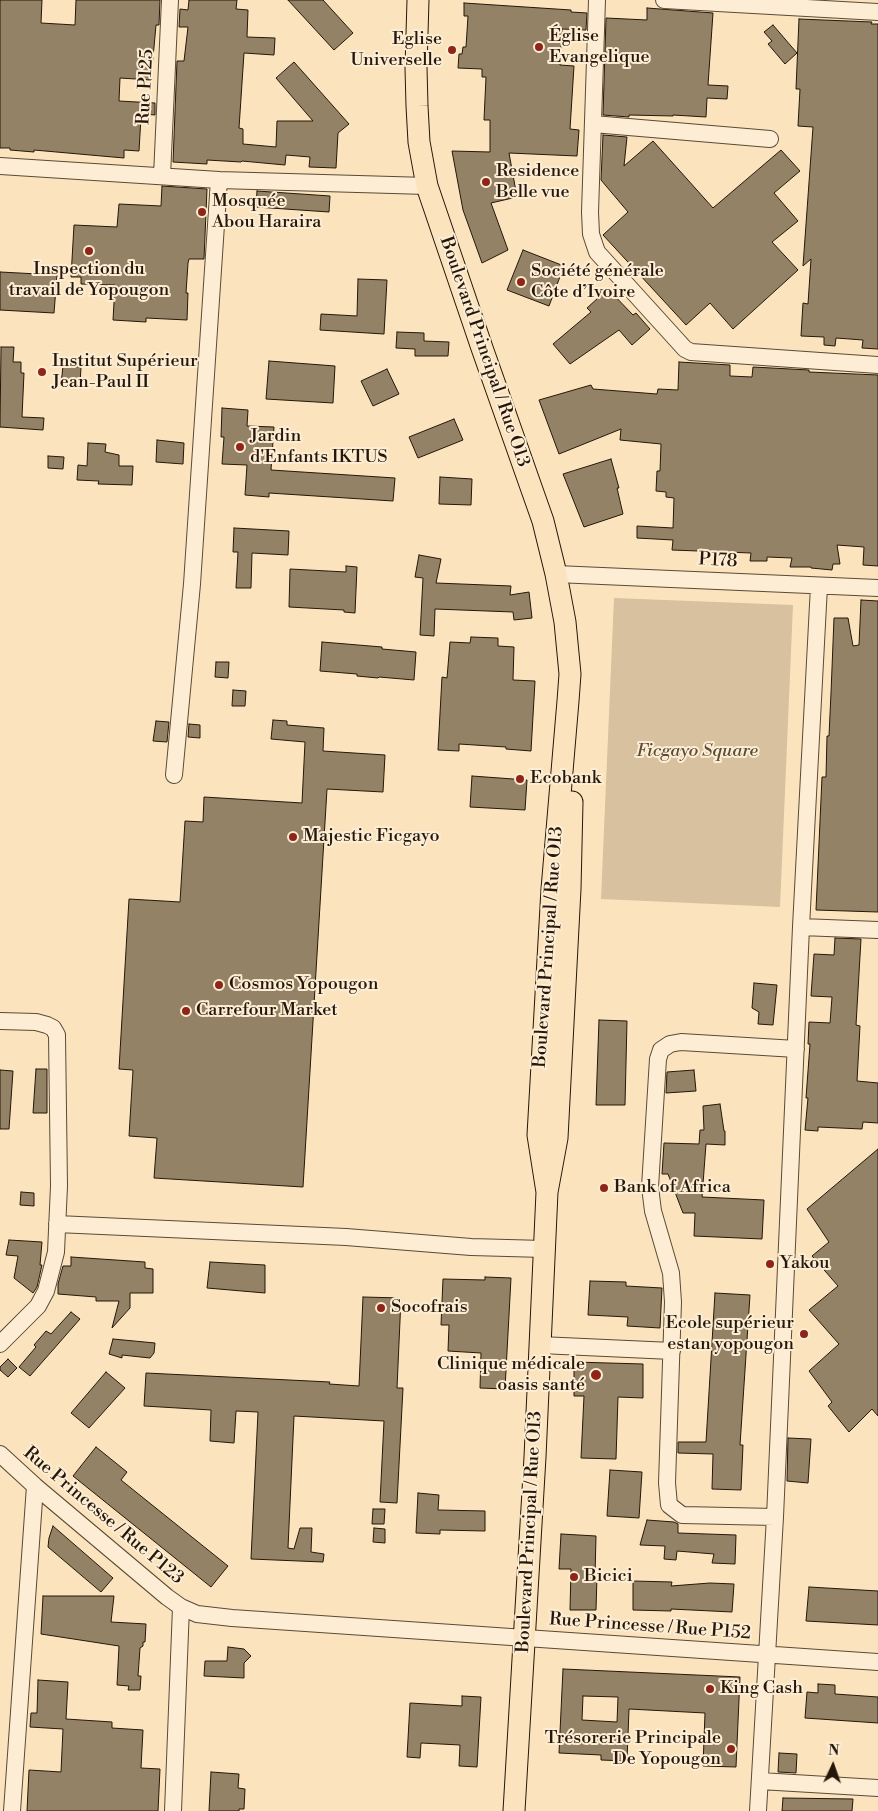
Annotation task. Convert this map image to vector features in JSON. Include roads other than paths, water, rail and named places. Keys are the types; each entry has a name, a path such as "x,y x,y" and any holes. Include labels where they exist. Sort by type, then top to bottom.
{"main road":[{"name":"Boulevard Principal / Rue O13","path":"418,0 417,106 419,142 427,186 543,521 565,622 570,674 552,880 540,1074 538,1134 547,1192 514,1811"}],"street":[{"name":"Rue P125","path":"162,176 170,0"},
{"path":"597,0 591,234 597,252 685,349 691,352 878,365"},
{"path":"664,0 878,12"},
{"path":"593,124 770,139"},
{"path":"0,166 219,180 427,186"},
{"path":"174,775 191,592 219,180"},
{"name":"P178","path":"556,574 878,588"},
{"path":"758,1811 775,1517 801,927 819,586"},
{"path":"801,927 878,930"},
{"path":"0,1021 36,1022 53,1028 56,1035 60,1186 56,1252 43,1298 38,1306 0,1344"},
{"path":"775,1517 682,1515 669,1505 667,1483 673,1302 671,1273 653,1211 650,1187 658,1059 661,1050 670,1044 681,1042 796,1048"},
{"path":"58,1224 346,1237 471,1247 544,1249"},
{"path":"540,1345 672,1351"},
{"name":"Rue Princesse / Rue P123","path":"0,1454 7,1466 35,1486 181,1607"},
{"path":"12,1811 35,1486"},
{"path":"173,1811 181,1607"},
{"name":"Rue Princesse / Rue P152","path":"181,1607 197,1614 232,1618 524,1637 766,1656 878,1662"},
{"path":"760,1782 878,1788"}],"place":[{"name":"Église Evangelique","path":"539,47"},
{"name":"Eglise Universelle","path":"452,50"},
{"name":"Residence Belle vue","path":"486,182"},
{"name":"Mosquée Abou Haraira","path":"202,212"},
{"name":"Inspection du travail de Yopougon","path":"89,251"},
{"name":"Société générale Côte d’Ivoire","path":"521,282"},
{"name":"Institut Supérieur Jean-Paul II","path":"42,372"},
{"name":"Jardin d'Enfants IKTUS","path":"240,447"},
{"name":"Ecobank","path":"520,779"},
{"name":"Majestic Ficgayo","path":"293,837"},
{"name":"Cosmos Yopougon","path":"219,985"},
{"name":"Carrefour Market","path":"186,1011"},
{"name":"Bank of Africa","path":"604,1188"},
{"name":"Yakou","path":"770,1264"},
{"name":"Socofrais","path":"381,1308"},
{"name":"Ecole supérieur estan yopougon","path":"804,1334"},
{"name":"Clinique médicale oasis santé","path":"596,1375"},
{"name":"Bicici","path":"574,1577"},
{"name":"King Cash","path":"710,1689"},
{"name":"Trésorerie Principale De Yopougon","path":"731,1749"}],"park label":[{"name":"Ficgayo Square","path":"697,752"}]}
